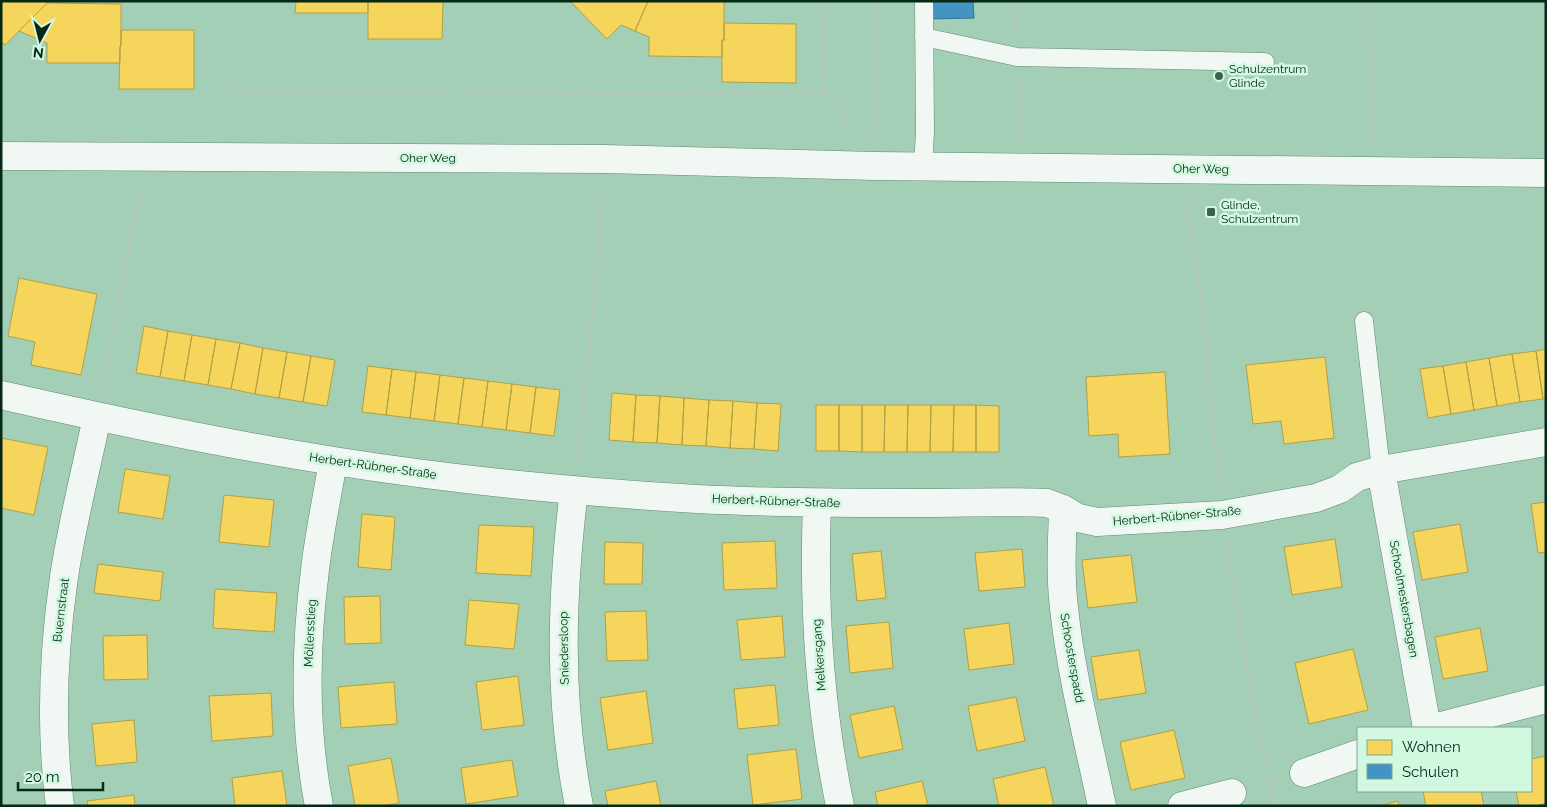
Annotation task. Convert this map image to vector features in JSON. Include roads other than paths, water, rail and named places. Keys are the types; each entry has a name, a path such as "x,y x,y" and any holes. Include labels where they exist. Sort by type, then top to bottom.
{"street":[{"name":"Oher Weg","path":"1,156 605,159 865,166 1546,173"},
{"name":"Herbert-Rübner-Straße","path":"1,395 216,441 334,461 454,478 574,490 698,499 817,503 1047,503 1063,509 1078,518 1097,522 1222,515 1316,498 1340,489 1357,477 1381,470 1546,442"},
{"name":"Buernstraat","path":"60,806 55,752 54,708 59,620 64,576 72,533 97,417"},
{"name":"Möllersstieg","path":"319,806 310,724 308,646 315,569 334,461"},
{"name":"Schoolmestersbagen","path":"1381,470 1427,727"},
{"name":"Sniedersloop","path":"574,490 566,567 563,641 566,715 579,806"},
{"name":"Melkersgang","path":"817,503 815,572 817,648 825,724 840,806"},
{"name":"Schoosterspadd","path":"1063,509 1062,571 1068,641 1102,806"},
{"path":"1436,727 1546,699"},
{"path":"1304,773 1357,754"},
{"path":"1182,806 1232,794"}],"lane":[{"path":"924,1 924,166"},
{"path":"924,37 1017,57 1265,62"},
{"path":"1364,321 1381,470"}],"place":[{"name":"Schulzentrum Glinde","path":"1219,76"},
{"name":"Glinde, Schulzentrum","path":"1211,212"}]}
